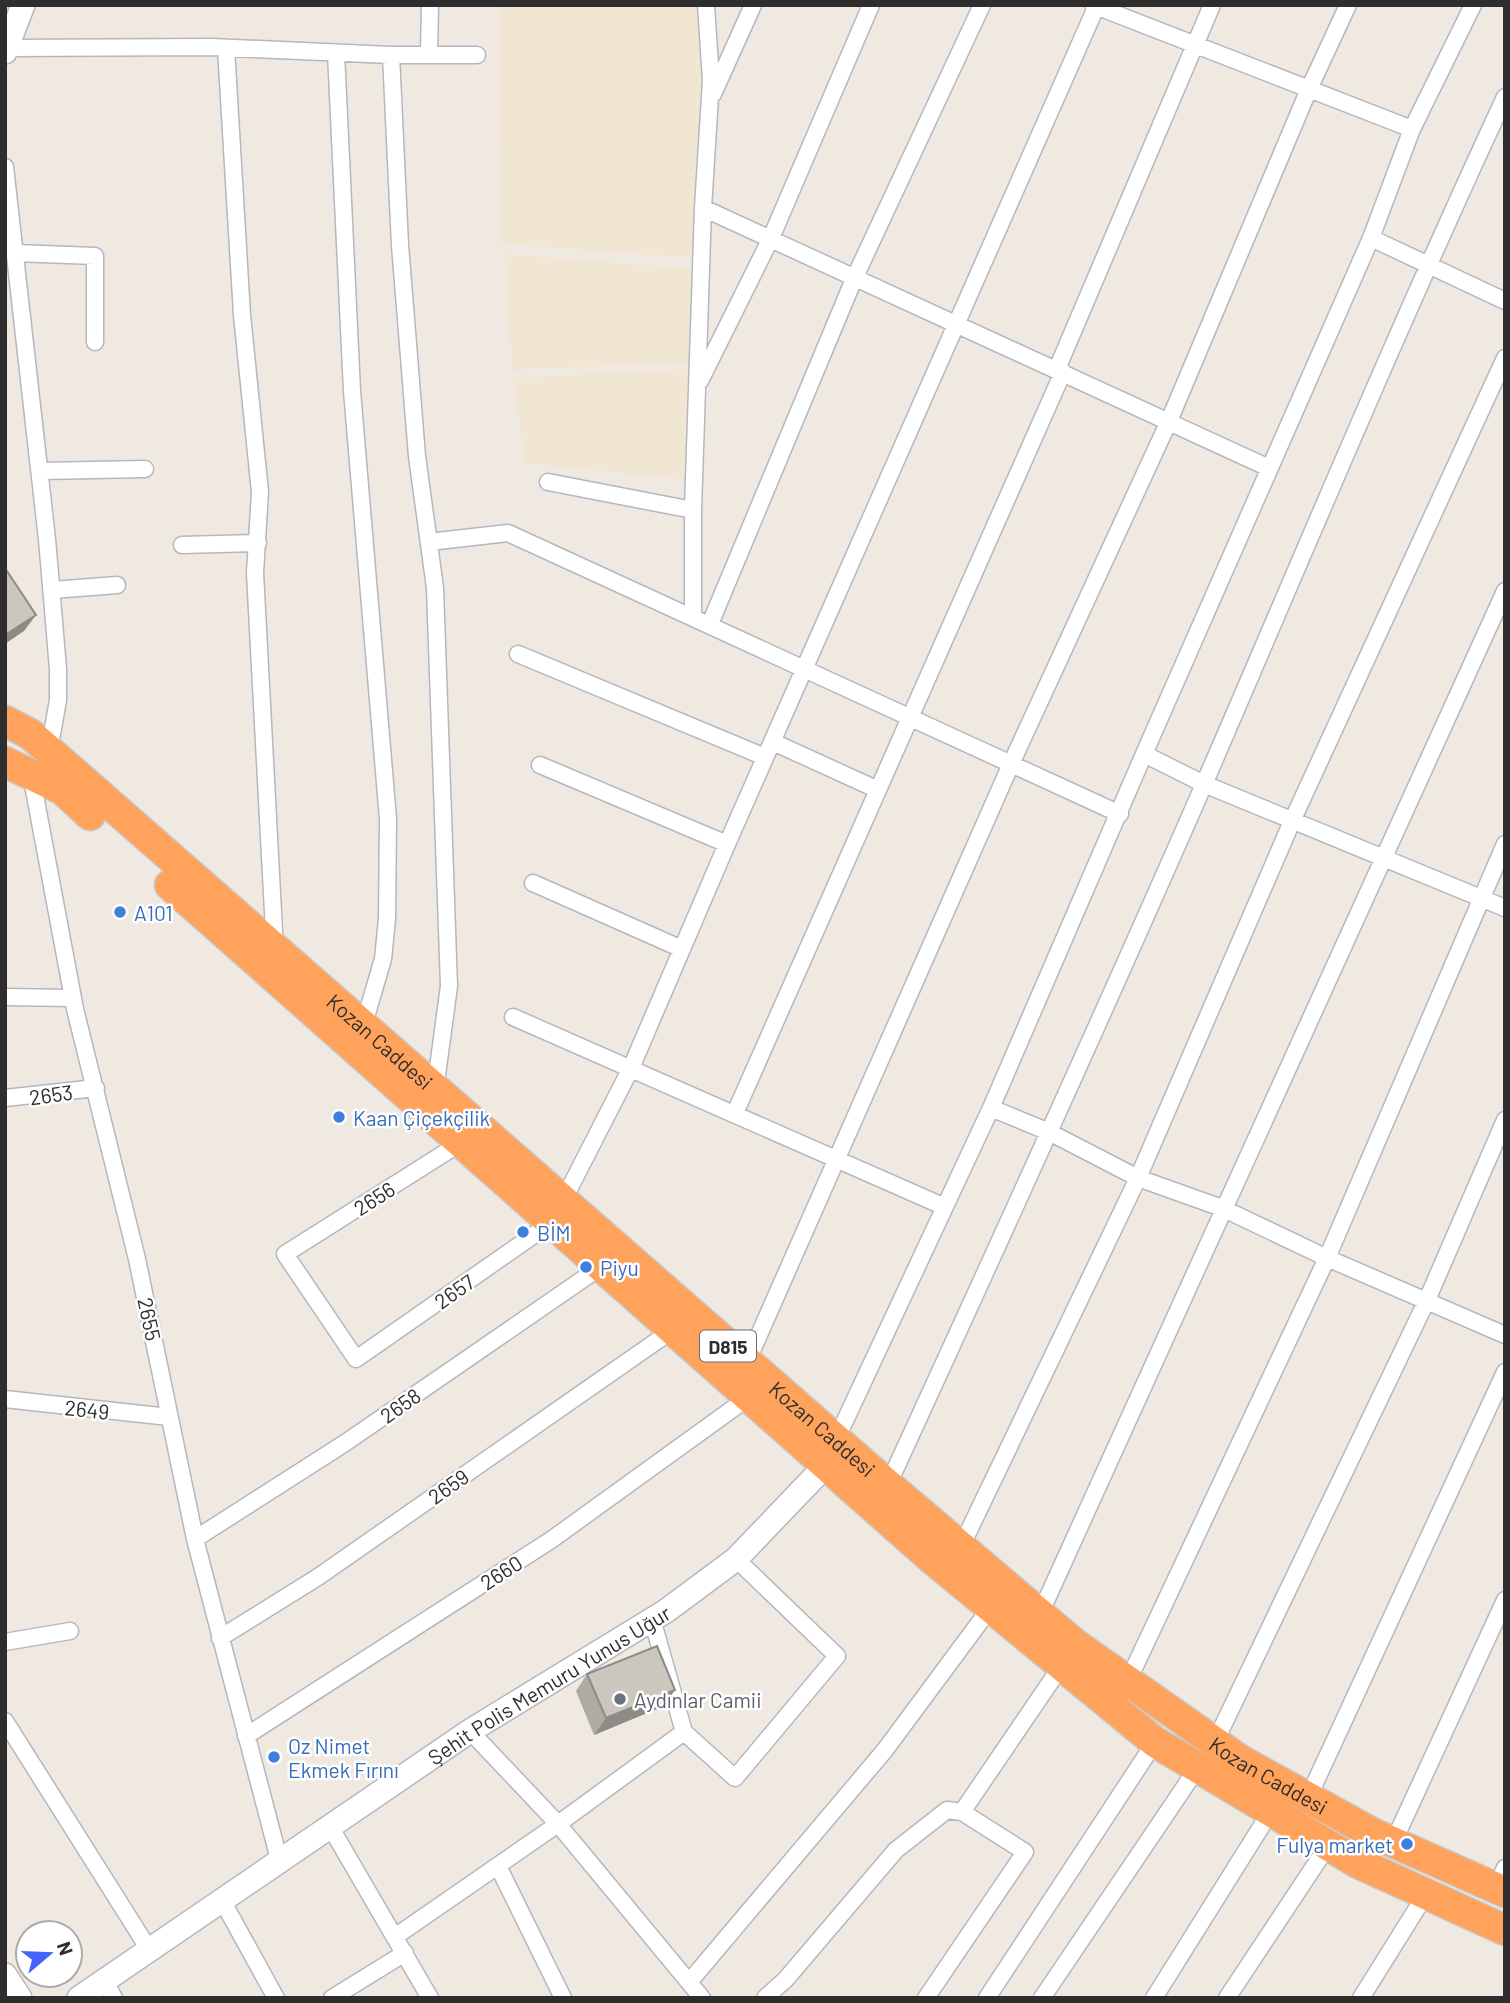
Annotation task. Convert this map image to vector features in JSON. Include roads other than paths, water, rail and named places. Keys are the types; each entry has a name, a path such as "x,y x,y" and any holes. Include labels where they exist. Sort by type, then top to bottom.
{"highway":[{"name":"Kozan Caddesi","path":"5,721 30,734 28,761"},
{"name":"Kozan Caddesi","path":"28,761 275,950 436,1090 557,1212 602,1266 749,1397 831,1453 888,1485 1040,1614 1214,1742 1308,1798 1393,1843 1502,1883"},
{"name":"Kozan Caddesi","path":"28,761 462,1142 557,1212 747,1362 831,1453 991,1607 1155,1742 1358,1863 1505,1930"}],"main road":[{"path":"6,50 23,5"},
{"name":"Şehit Polis Memuru Yunus Uğur","path":"79,1998 109,1989 150,1951 470,1731 652,1619 736,1559 831,1453"},
{"path":"5,1975 20,1998"}],"street":[{"path":"429,55 430,5"},
{"path":"693,616 693,510 702,208 709,103 706,5"},
{"path":"709,103 753,5"},
{"path":"698,386 771,238 871,5"},
{"path":"710,624 854,279 982,5"},
{"path":"735,1113 1060,371 1212,5"},
{"path":"747,1362 1011,764 1169,421 1309,89 1348,5"},
{"path":"831,1453 991,1108 1371,238 1412,129 1473,5"},
{"path":"557,1212 631,1068 1096,6 1412,129"},
{"path":"6,50 226,48 391,55 477,55"},
{"path":"226,48 242,315 260,492 257,598 275,950"},
{"path":"336,53 352,391 388,819 387,919 383,959 363,1027"},
{"path":"391,55 400,245 417,456 435,588 449,986 436,1090"},
{"path":"888,1485 1204,785 1428,263 1505,97"},
{"path":"5,167 52,590 58,700 28,761"},
{"path":"702,208 1269,468"},
{"path":"1371,238 1505,301"},
{"path":"15,253 95,256 95,342"},
{"path":"961,1547 1138,1178 1293,819 1505,358"},
{"path":"40,471 145,469"},
{"path":"548,482 693,510"},
{"path":"429,542 508,533 1120,814"},
{"path":"182,545 258,543"},
{"path":"52,590 117,585"},
{"path":"1040,1614 1505,591"},
{"path":"518,654 765,757"},
{"path":"773,742 876,789"},
{"path":"1144,754 1204,785 1384,856 1505,908"},
{"name":"2655","path":"28,761 74,998 162,1373 195,1539 279,1863"},
{"path":"540,765 727,844"},
{"path":"1128,1681 1327,1258 1505,844"},
{"path":"533,883 682,949"},
{"path":"5,997 74,998"},
{"path":"513,1017 735,1113 836,1162 945,1207"},
{"name":"2653","path":"5,1098 96,1088"},
{"path":"991,1108 1049,1132 1138,1178 1222,1209 1505,1335"},
{"path":"1214,1742 1427,1300 1505,1120"},
{"name":"2656","path":"356,1359 285,1254 462,1142"},
{"name":"2657","path":"356,1359 557,1212"},
{"name":"2658","path":"195,1539 345,1443 602,1266"},
{"name":"2659","path":"220,1638 329,1569 674,1329"},
{"path":"1308,1798 1505,1372"},
{"name":"2660","path":"246,1736 551,1540 749,1397"},
{"name":"2649","path":"5,1399 169,1417"},
{"path":"652,1619 684,1732 734,1778 836,1657 736,1559"},
{"path":"1393,1843 1505,1600"},
{"path":"690,1981 885,1750 991,1607"},
{"path":"5,1642 70,1631"},
{"path":"962,1812 1062,1665"},
{"path":"5,1721 150,1951"},
{"path":"470,1731 558,1824 702,1998"},
{"path":"396,1936 558,1824 684,1732"},
{"path":"987,1998 1155,1742"},
{"path":"1042,1998 1198,1767"},
{"path":"765,1998 786,1979 896,1850 947,1810 962,1812 1025,1852 926,1998"},
{"path":"1154,1998 1271,1811"},
{"path":"331,1828 430,1998"},
{"path":"1227,1998 1329,1844"},
{"path":"498,1866 563,1998"},
{"path":"1361,1998 1426,1894"},
{"path":"223,1902 276,1998"},
{"path":"332,1998 405,1953"}],"place":[{"name":"A101","path":"120,912"},
{"name":"Kaan Çiçekçilik","path":"339,1117"},
{"name":"BİM","path":"523,1232"},
{"name":"Piyu","path":"586,1267"},
{"name":"Aydınlar Camii","path":"620,1699"},
{"name":"Oz Nimet Ekmek Fırını","path":"274,1757"},
{"name":"Fulya market","path":"1407,1844"}]}
